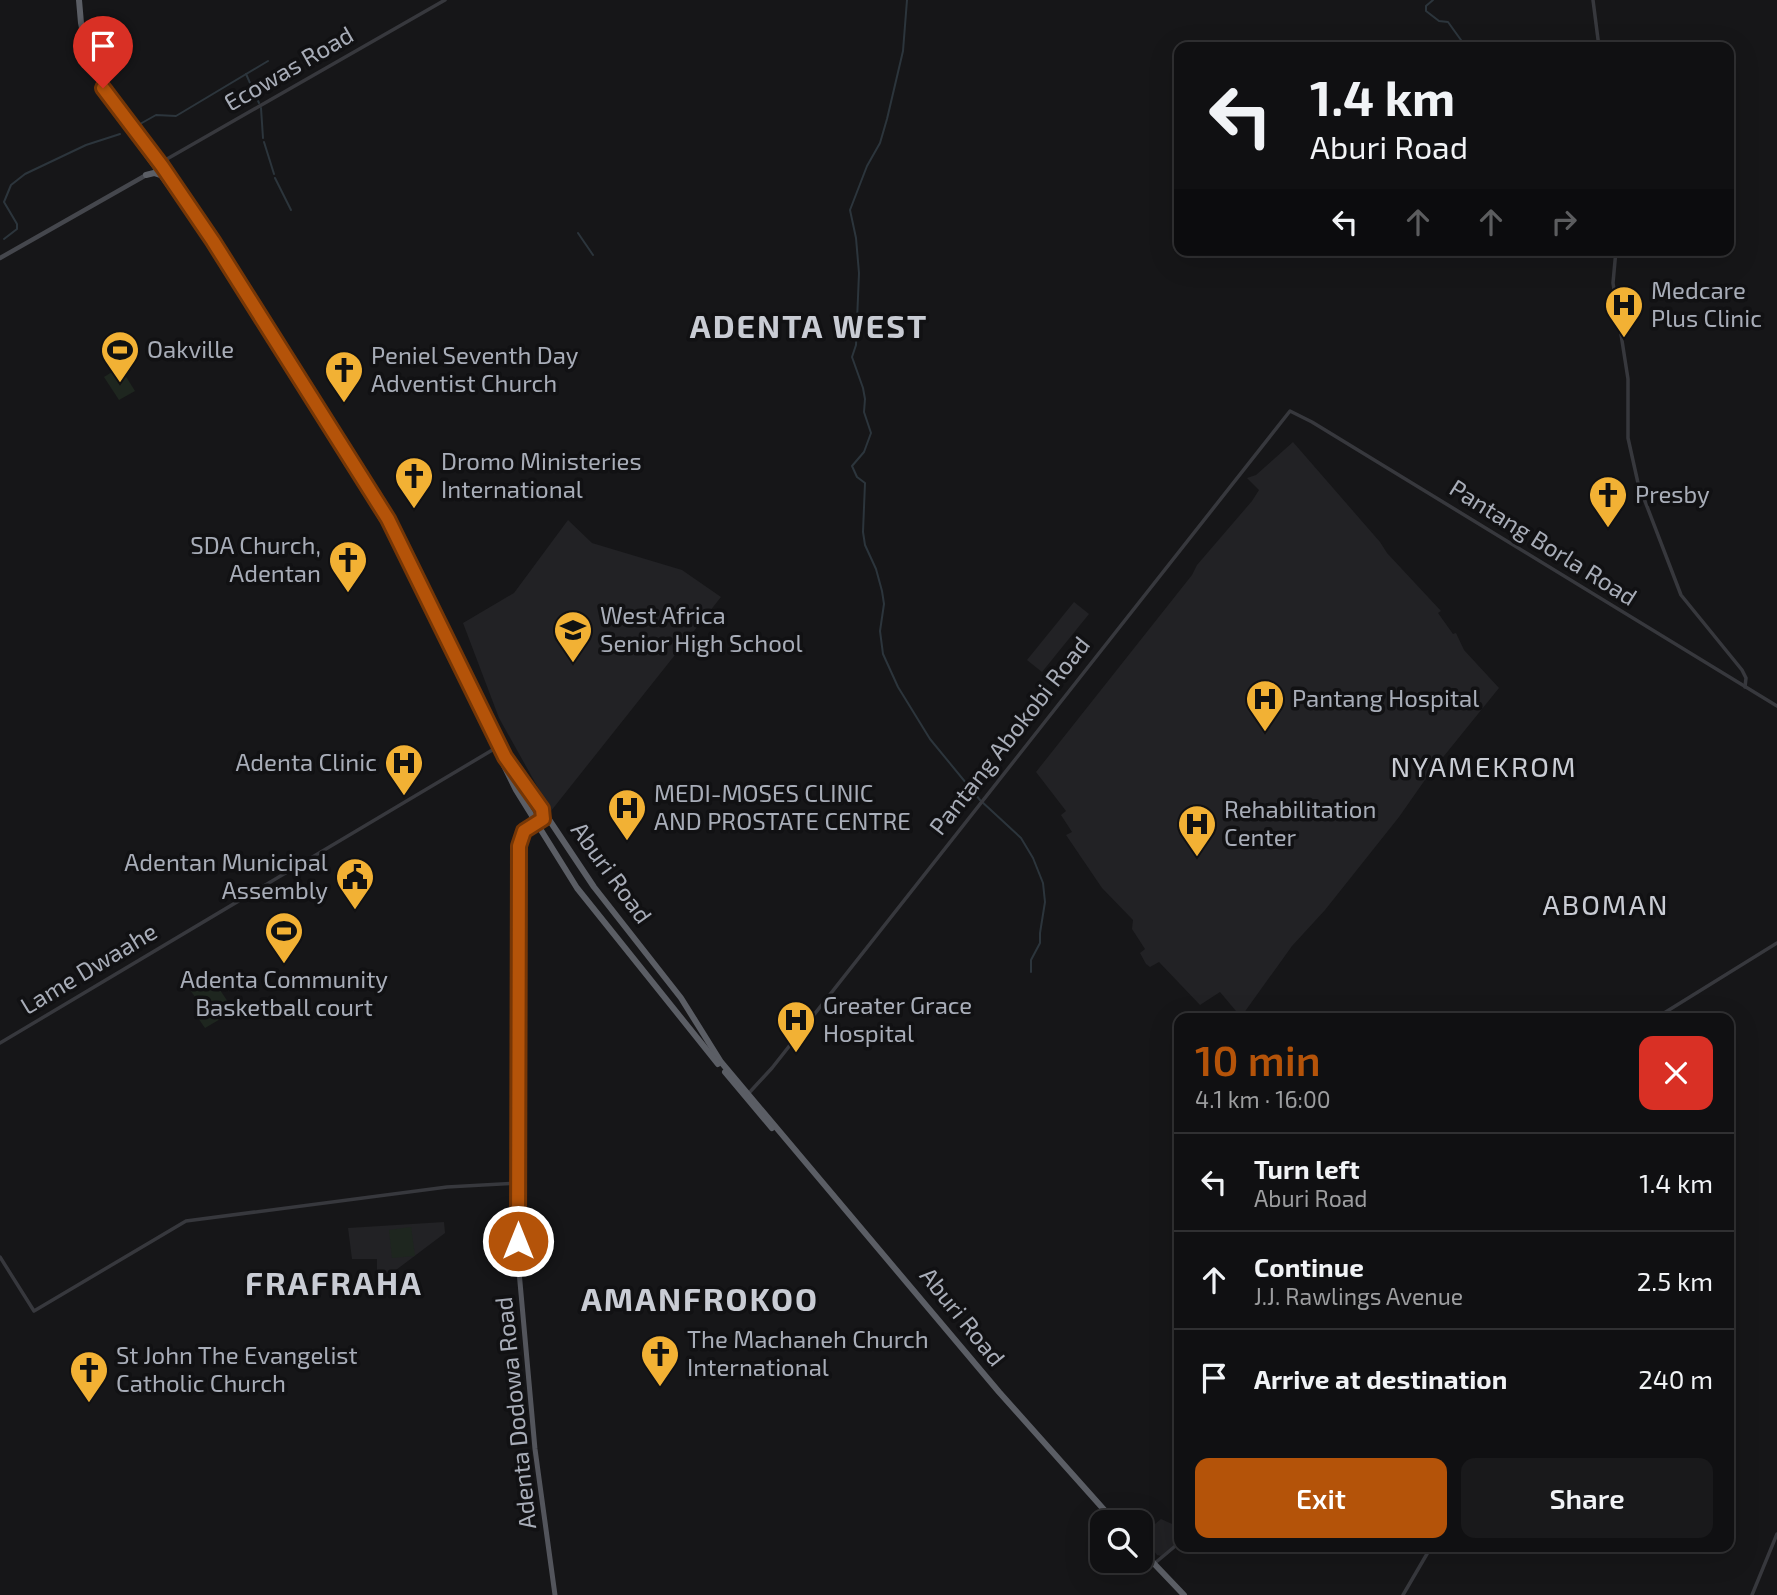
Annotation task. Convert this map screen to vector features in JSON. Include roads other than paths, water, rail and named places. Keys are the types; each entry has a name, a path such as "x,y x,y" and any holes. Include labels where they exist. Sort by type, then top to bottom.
{"highway":[{"path":"77,0 88,53 111,101 165,176 266,329 402,553 474,710 537,823"},
{"path":"77,0 78,36 90,70 113,113 146,150 154,156 170,159"},
{"path":"154,156 158,166"},
{"path":"146,175 154,173 165,176"},
{"name":"Aburi Road","path":"165,176 200,219 266,329 385,511 450,640 495,751 542,809 537,823 540,831 578,888 727,1075 748,1091 783,1138 984,1379 1101,1510"},
{"path":"352,471 363,485"},
{"path":"531,815 531,822 537,823"},
{"name":"Aburi Road","path":"537,823 594,887 666,978 714,1051 783,1138"},
{"path":"1154,1564 1182,1595"},
{"path":"1153,1565 1182,1595"}],"main road":[{"path":"126,185 158,166"},
{"path":"0,258 158,166"},
{"name":"Adenta Dodowa Road","path":"537,823 519,846 518,1251 535,1449 555,1595"}],"street":[{"name":"Ecowas Road","path":"158,166 445,0"},
{"path":"1593,0 1598,42"},
{"path":"1615,256 1613,283 1628,379 1628,438 1637,483 1679,593 1742,670 1746,678 1745,687"},
{"name":"Pantang Borla Road","path":"1292,410 1777,706"},
{"name":"Pantang Abokobi Road","path":"748,1091 982,802 1292,410"},
{"name":"Lame Dwaahe","path":"0,1043 495,751"},
{"path":"1664,1013 1777,943"},
{"path":"0,1257 34,1311 186,1221 447,1187 518,1183"},
{"path":"1752,1595 1777,1534"},
{"path":"1154,1564 1174,1547"},
{"path":"1403,1595 1428,1552"}],"waterway":[{"path":"907,0 903,51 887,119 880,143 867,166 850,210 859,273 856,345 852,357 863,388 864,412 871,433 864,452 852,466 857,477 865,483 865,545 882,591 884,604 880,631 883,654 898,687 930,739 980,800 1021,838 1043,883 1045,902 1040,943 1031,960 1031,972"},
{"path":"1433,0 1426,6 1426,11 1439,21 1448,22 1462,42"},
{"path":"140,124 156,115 176,116 268,61"},
{"path":"246,74 259,103"},
{"path":"261,108 263,138"},
{"path":"4,239 17,229 17,224 4,202 11,185 25,174 86,145 120,134"},
{"path":"264,142 274,174"},
{"path":"275,178 291,210"},
{"path":"578,233 593,255"}],"place":[{"name":"Medcare Plus Clinic","path":"1624,339"},
{"name":"Oakville","path":"120,384"},
{"name":"Peniel Seventh Day Adventist Church","path":"344,404"},
{"name":"Dromo Ministeries International","path":"414,510"},
{"name":"Presby","path":"1608,529"},
{"name":"SDA Church, Adentan","path":"348,594"},
{"name":"West Africa Senior High School","path":"573,664"},
{"name":"Pantang Hospital","path":"1265,733"},
{"name":"Adenta Clinic","path":"404,797"},
{"name":"MEDI-MOSES CLINIC AND PROSTATE CENTRE","path":"627,842"},
{"name":"Rehabilitation Center","path":"1197,858"},
{"name":"Adentan Municipal Assembly","path":"355,911"},
{"name":"Adenta Community Basketball court","path":"284,965"},
{"name":"Greater Grace Hospital","path":"796,1054"},
{"name":"The Machaneh Church International","path":"660,1388"},
{"name":"St John The Evangelist Catholic Church","path":"89,1404"}],"district":[{"name":"ADENTA WEST","path":"809,327"},
{"name":"NYAMEKROM","path":"1484,767"},
{"name":"ABOMAN","path":"1606,905"},
{"name":"FRAFRAHA","path":"334,1284"},
{"name":"AMANFROKOO","path":"700,1300"}]}
